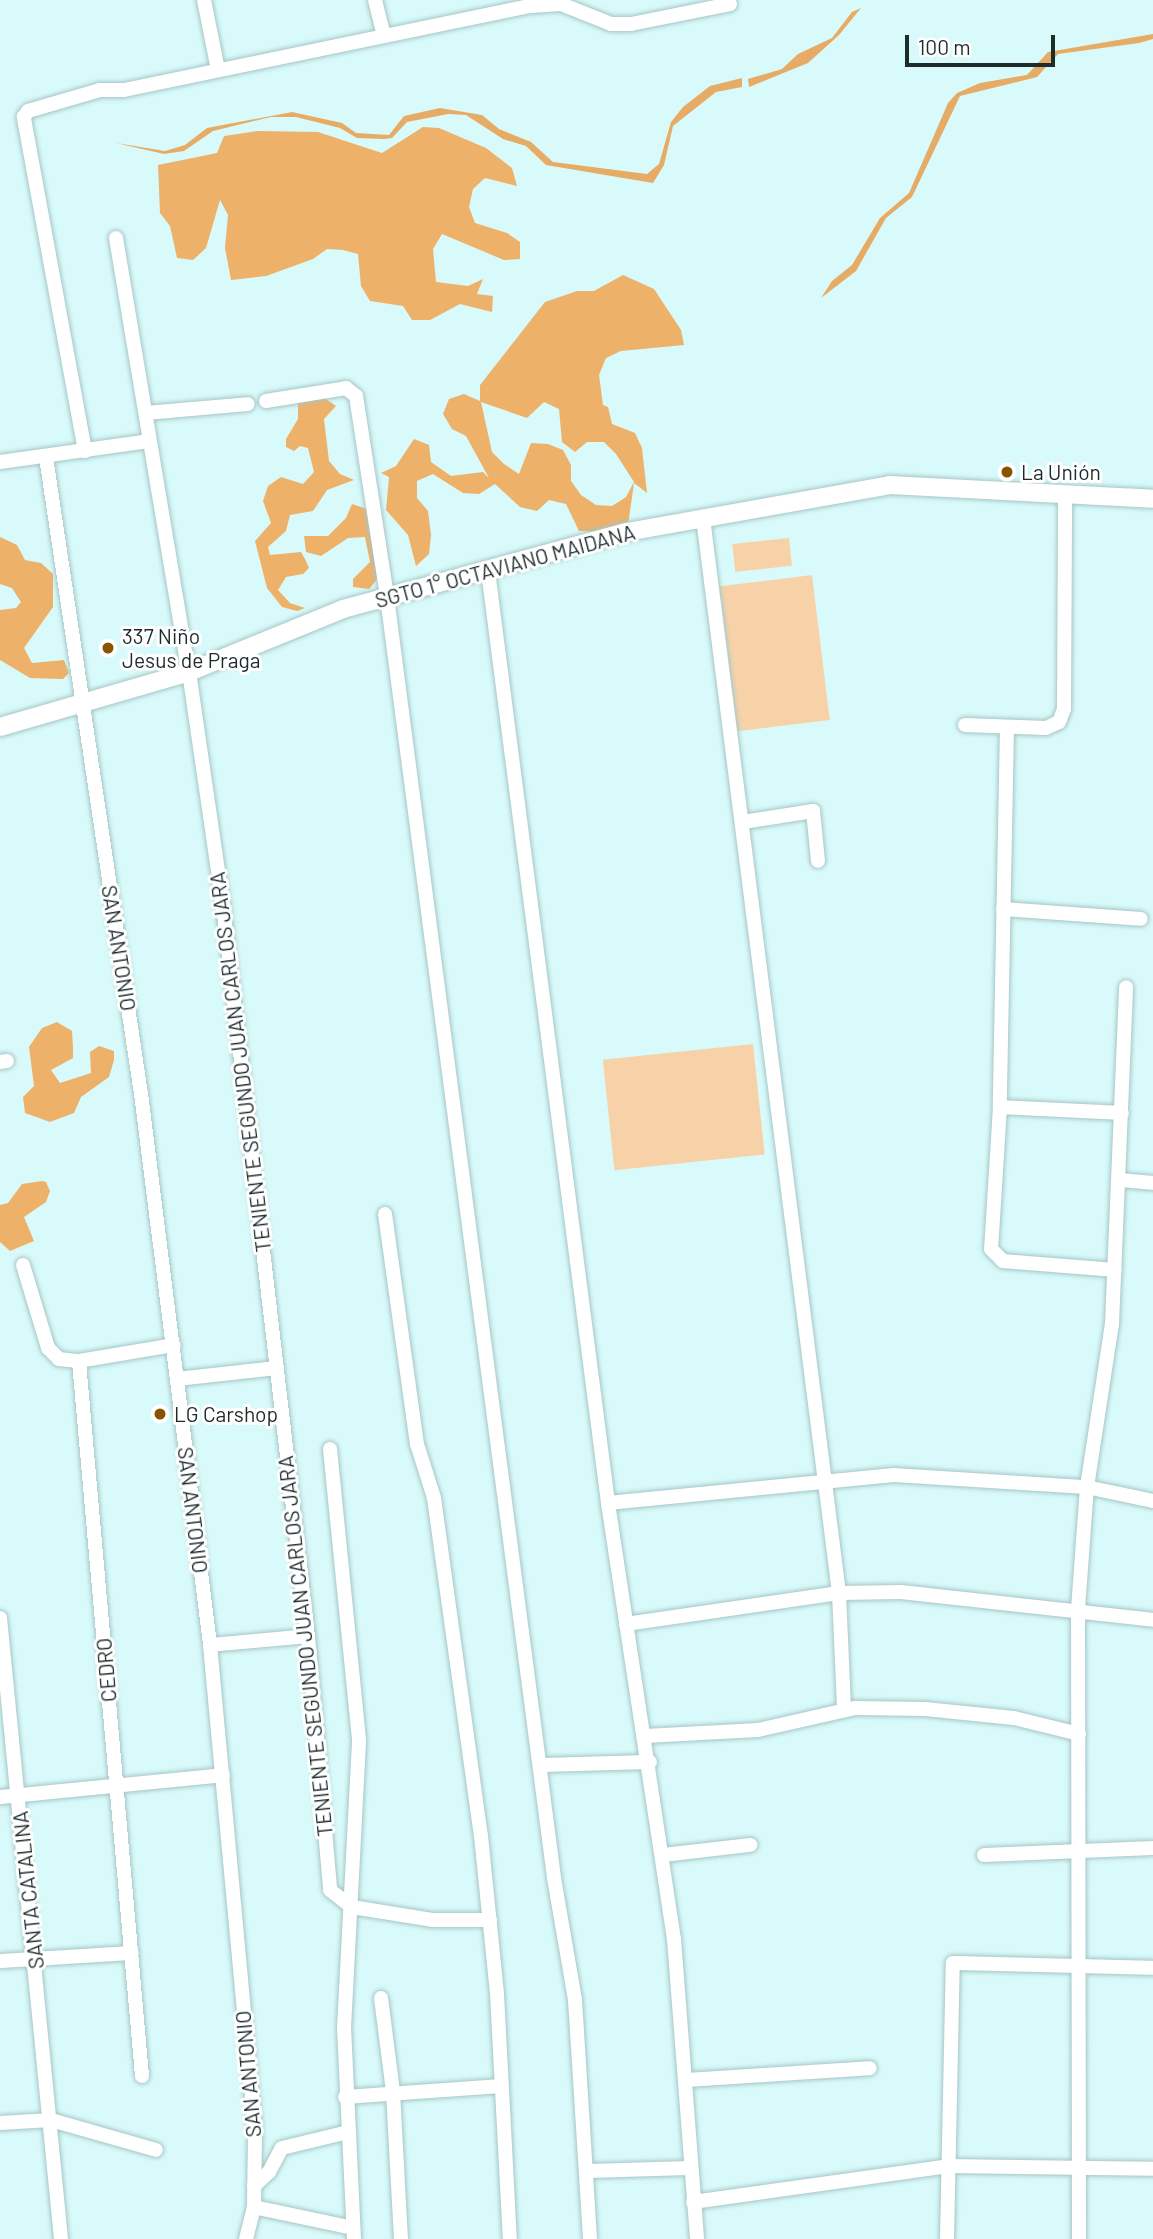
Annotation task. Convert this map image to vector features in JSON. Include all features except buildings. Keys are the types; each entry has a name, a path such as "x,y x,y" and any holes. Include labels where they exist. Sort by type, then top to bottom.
{"main road":[{"name":"SGTO 1° OCTAVIANO MAIDANA","path":"0,727 189,672 343,609 488,571 574,544 703,518 890,485 1153,499"}],"street":[{"path":"204,0 218,70"},
{"path":"375,0 383,33"},
{"path":"85,451 24,117 34,106 100,90 124,90 383,33 561,4 584,15 621,24 730,4"},
{"name":"TENIENTE SEGUNDO JUAN CARLOS JARA","path":"116,238 189,672 223,906 308,1636 330,1890 352,1907"},
{"path":"266,401 346,388 356,396 387,597 541,1765 575,2000 589,2171 586,2239"},
{"path":"146,413 248,404"},
{"path":"0,462 149,440"},
{"name":"SAN ANTONIO","path":"46,457 174,1345 210,1645 255,2134 254,2207 246,2239"},
{"path":"965,726 1046,728 1059,722 1064,709 1065,494"},
{"path":"703,518 743,822 822,1480 839,1593 844,1709"},
{"path":"488,571 608,1503 663,1855 686,2080 697,2239"},
{"path":"1007,727 1000,1107 990,1238 996,1257 1115,1270"},
{"path":"743,822 813,811 818,861"},
{"path":"1003,909 1140,919"},
{"path":"1079,2239 1078,1966 1081,1850 1078,1609 1087,1487 1112,1324 1126,987"},
{"path":"1000,1107 1122,1113"},
{"path":"1120,1180 1153,1183"},
{"path":"385,1214 416,1444 434,1499 490,1920 510,2239"},
{"path":"23,1265 48,1348 59,1359 79,1361 174,1345"},
{"name":"CEDRO","path":"79,1361 142,2076"},
{"path":"177,1379 276,1368"},
{"path":"254,2207 354,2234 345,2096 344,2027 359,1742 330,1449"},
{"path":"608,1503 894,1475 1087,1487 1153,1501"},
{"path":"626,1624 839,1593 901,1592 1078,1609 1153,1620"},
{"name":"SANTA CATALINA","path":"0,1618 36,1961 61,2239"},
{"path":"210,1645 308,1636"},
{"path":"645,1736 758,1730 844,1709 925,1709 1014,1718 1079,1734"},
{"path":"541,1765 650,1762"},
{"path":"0,1797 223,1775"},
{"path":"663,1855 750,1845"},
{"path":"984,1856 1153,1849"},
{"path":"352,1907 432,1920 490,1920"},
{"path":"0,1961 36,1961 132,1953"},
{"path":"947,2239 953,1963 1153,1968"},
{"path":"381,1997 393,2092 401,2239"},
{"path":"686,2080 870,2068"},
{"path":"345,2096 502,2086"},
{"path":"0,2123 51,2120 156,2150"},
{"path":"254,2186 270,2172 282,2148 348,2132"},
{"path":"693,2202 948,2166 1153,2169"},
{"path":"589,2171 690,2168"}],"shaded area":[{"path":"861,8 839,35 808,63 749,87 748,79 782,69 798,54 832,38 852,12"},
{"path":"1153,34 1153,39 1139,43 1058,54 1037,77 960,96 912,197 886,218 856,271 821,298 832,281 852,265 880,218 909,193 948,103 957,93 980,83 1027,75 1048,52"},
{"path":"742,78 742,87 716,92 673,126 664,165 653,183 546,165 526,146 503,139 466,115 448,114 407,122 392,138 384,139 357,138 340,128 296,117 271,117 213,131 184,151 164,154 116,143 165,151 185,145 207,128 292,112 342,123 356,133 389,135 404,116 440,108 482,115 499,129 531,142 553,162 647,174 659,164 671,122 683,107 710,86"},
{"path":"423,127 439,128 486,148 512,168 517,186 485,178 473,189 469,207 475,223 507,233 520,242 520,259 504,260 442,234 433,249 436,282 468,286 483,279 477,294 493,296 492,312 460,304 430,320 412,320 403,306 370,301 361,286 358,254 343,250 327,249 313,259 266,276 231,280 225,248 228,215 220,200 206,248 193,260 177,258 170,226 160,213 158,165 217,153 224,136 257,131 318,132 382,153"},
{"path":"623,275 654,289 681,330 684,345 621,351 606,358 599,375 603,405 608,407 612,424 635,433 642,448 647,493 634,483 627,532 579,531 566,504 549,500 537,511 520,507 495,484 479,494 463,493 433,474 417,481 417,498 428,511 431,535 429,554 416,566 408,535 386,510 389,477 381,473 396,466 414,439 429,445 431,462 451,476 483,472 489,478 466,436 452,429 443,414 449,399 464,394 480,401 480,385 545,302 577,291 594,291","holes":["481,402 527,418 544,402 559,409 562,442 575,452 587,442 604,442 616,454 634,482 626,497 612,506 596,505 581,495 571,481 571,465 563,450 548,444 531,443 519,474 504,464 492,452"]},
{"path":"323,397 336,406 324,419 329,461 340,474 354,480 327,490 313,511 290,515 286,531 268,547 270,555 301,552 305,559 309,568 303,574 286,577 278,590 290,603 305,608 297,611 282,607 267,588 255,541 271,523 263,501 268,486 281,477 303,484 314,472 308,448 300,446 294,451 286,447 286,439 298,419 298,402"},
{"path":"352,504 367,509 380,576 369,589 353,587 353,579 370,562 365,537 348,538 321,556 306,552 304,536 328,536 346,518"},
{"path":"0,537 17,545 25,560 41,563 53,574 53,607 24,648 32,663 64,660 69,673 63,679 30,678 0,660 0,610 16,608 21,602 12,588 0,584"},
{"path":"789,538 792,566 735,572 732,544"},
{"path":"812,575 830,720 737,731 720,586"},
{"path":"57,1022 72,1031 73,1048 73,1058 51,1070 60,1083 91,1073 90,1052 99,1046 114,1051 114,1060 109,1077 81,1097 74,1113 50,1122 25,1113 23,1097 34,1086 29,1047 42,1028"},
{"path":"753,1044 765,1154 614,1170 603,1060"},
{"path":"46,1182 50,1191 46,1202 24,1217 34,1241 10,1251 0,1242 0,1205 8,1203 22,1184"}],"place":[{"name":"La Unión","path":"1007,472"},
{"name":"337 Niño Jesus de Praga","path":"108,648"},
{"name":"LG Carshop","path":"160,1414"}]}
